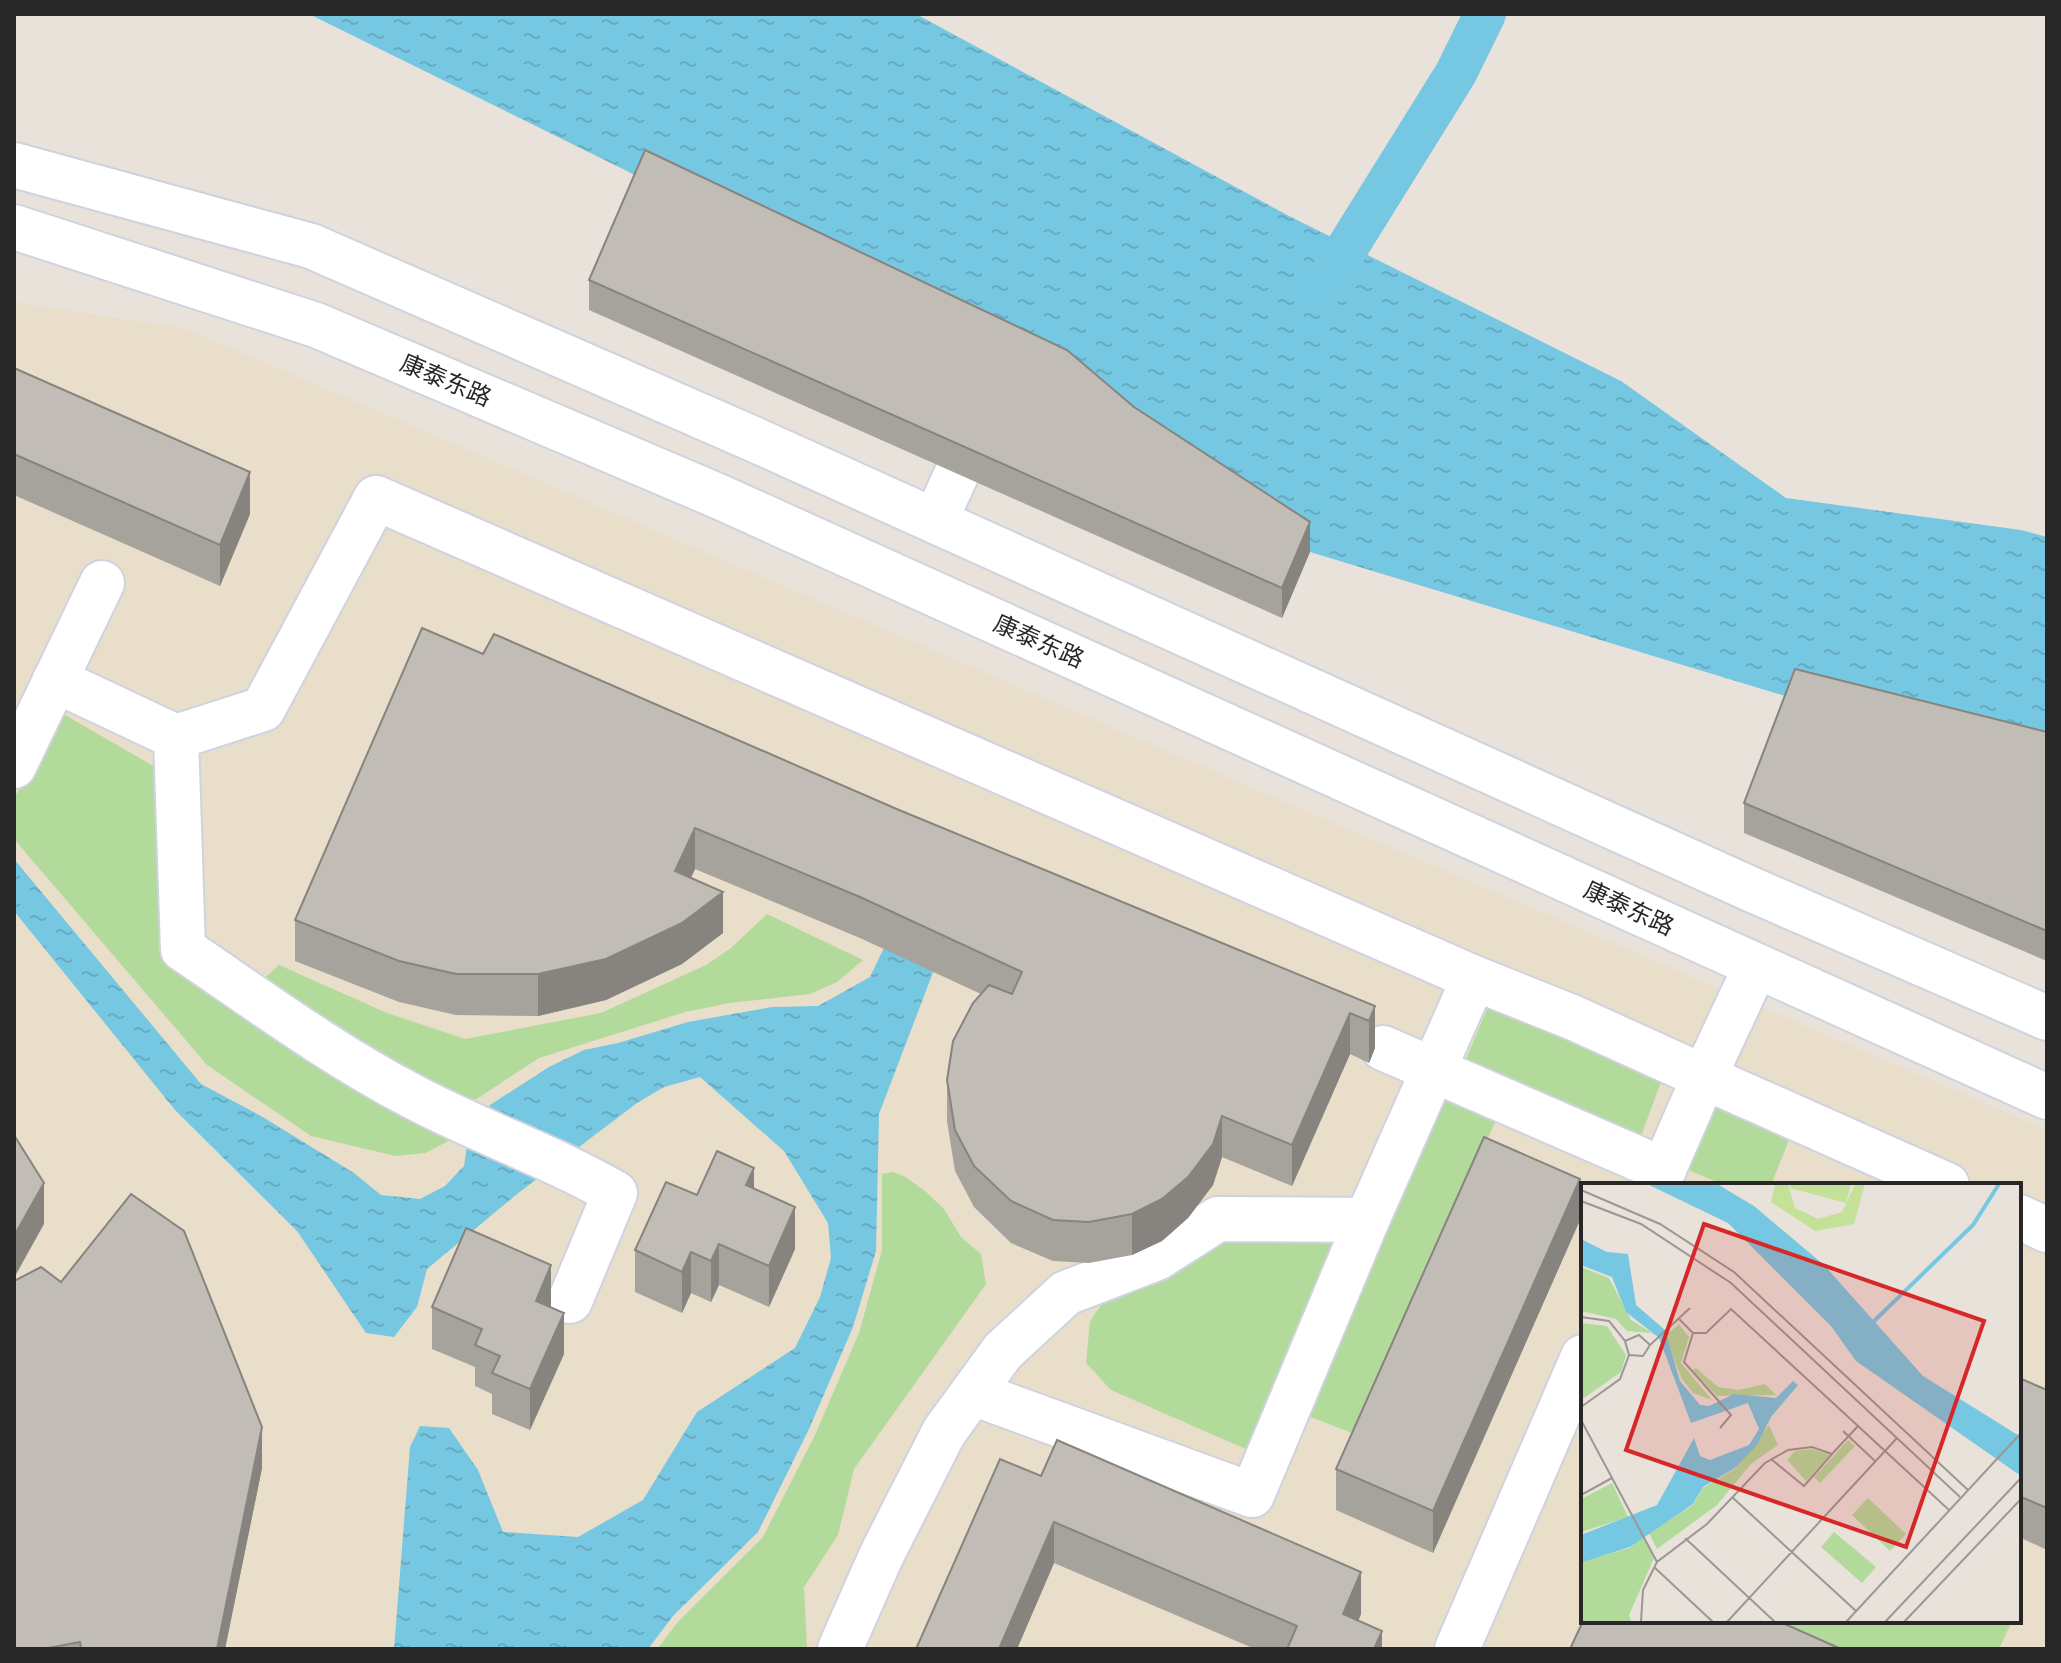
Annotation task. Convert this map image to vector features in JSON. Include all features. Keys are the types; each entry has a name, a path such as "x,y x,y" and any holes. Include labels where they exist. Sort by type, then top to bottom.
{"street":[{"path":"14,165 311,246 935,521 1755,891 2047,1018"},
{"name":"康泰东路","path":"14,227 316,325 720,497 2047,1097"},
{"path":"935,521 957,473"},
{"path":"55,680 176,737 263,709 376,498 1474,978 1574,1018 1942,1183"},
{"path":"14,766 102,583"},
{"path":"176,737 183,949 301,1029 410,1095 572,1169 615,1193 570,1301"},
{"path":"1383,1048 1660,1177 1756,966"},
{"path":"973,1393 1252,1495 1367,1220 1474,978"},
{"path":"2021,1218 2047,1230"},
{"path":"840,1649 882,1554 944,1432 1003,1351 1066,1293 1157,1258 1218,1219 1367,1220"},
{"path":"1457,1649 1581,1362"}],"shaded area":[{"path":"14,302 187,329 2047,1130 2047,1649 14,1649"}],"green space":[{"path":"65,715 162,771 158,867 162,962 456,1137 425,1153 396,1156 311,1136 207,1065 14,839 14,798"},
{"path":"767,914 863,960 837,982 810,994 730,1003 685,1012 539,1058 475,1100 437,1087 257,985 279,965 387,1013 465,1039 601,1013 706,965 731,948"},
{"path":"1490,1002 1665,1071 1640,1139 1464,1064"},
{"path":"1438,1090 1498,1116 1352,1433 1295,1411"},
{"path":"1713,1100 1791,1135 1772,1183 1719,1183 1684,1168"},
{"path":"892,1172 904,1176 944,1209 961,1237 981,1254 986,1284 854,1469 838,1535 804,1587 807,1649 657,1649 678,1622 763,1537 815,1435 859,1333 882,1250 882,1174"},
{"path":"1354,1230 1257,1454 1111,1390 1086,1363 1090,1321 1116,1283 1220,1232"},
{"path":"1741,1623 2011,1623 1999,1649 1796,1649"}],"water":[{"path":"309,14 916,14 1289,216 1621,381 1786,498 2021,530 2047,537 2047,761 1795,699 1310,552 1134,437 645,180"},
{"path":"942,827 982,844 879,1114 876,1251 853,1327 809,1429 758,1532 673,1616 648,1649 394,1649 410,1447 420,1426 449,1428 478,1470 503,1532 578,1537 643,1500 697,1412 795,1348 820,1297 831,1258 828,1223 784,1151 700,1077 664,1087 637,1103 517,1194 427,1269 417,1307 394,1337 366,1333 297,1231 175,1110 14,911 14,859 201,1084 261,1116 354,1173 381,1195 420,1199 445,1186 464,1166 469,1133 490,1105 549,1067 584,1050 688,1022 772,1007 818,1006 870,977"}],"building":[{"path":"645,150 1067,350 1134,407 1310,522 1282,588 589,280"},
{"path":"14,368 250,472 220,545 14,454"},
{"path":"422,628 483,654 494,634 899,810 1375,1006 1369,1021 1350,1013 1292,1145 1222,1116 1213,1144 1188,1177 1162,1199 1132,1214 1089,1222 1053,1220 1011,1201 974,1166 955,1130 947,1080 953,1041 973,1003 989,985 1012,994 1022,972 860,897 695,828 675,871 723,892 682,923 606,959 538,974 456,974 399,961 295,920"},
{"path":"1795,669 2047,732 2047,931 1744,803"},
{"path":"14,1135 44,1183 14,1236"},
{"path":"1484,1137 1580,1179 1433,1511 1336,1469"},
{"path":"717,1151 754,1168 746,1185 795,1207 769,1266 719,1244 711,1261 691,1252 682,1272 635,1250 666,1182 697,1195"},
{"path":"131,1194 184,1231 262,1427 217,1649 81,1649 80,1642 48,1649 14,1649 14,1281 41,1267 61,1282"},
{"path":"466,1228 551,1265 536,1301 564,1313 530,1389 492,1373 500,1356 475,1345 482,1329 432,1307"},
{"path":"2021,1379 2047,1390 2047,1508 2021,1497"},
{"path":"1057,1440 1361,1572 1343,1614 1382,1631 1374,1649 1287,1649 1297,1626 1054,1522 999,1649 916,1649 1000,1459 1041,1476"},
{"path":"1582,1623 1782,1623 1841,1649 1570,1649"}],"waterway":[{"path":"1319,293 1456,73 1485,14"}]}
